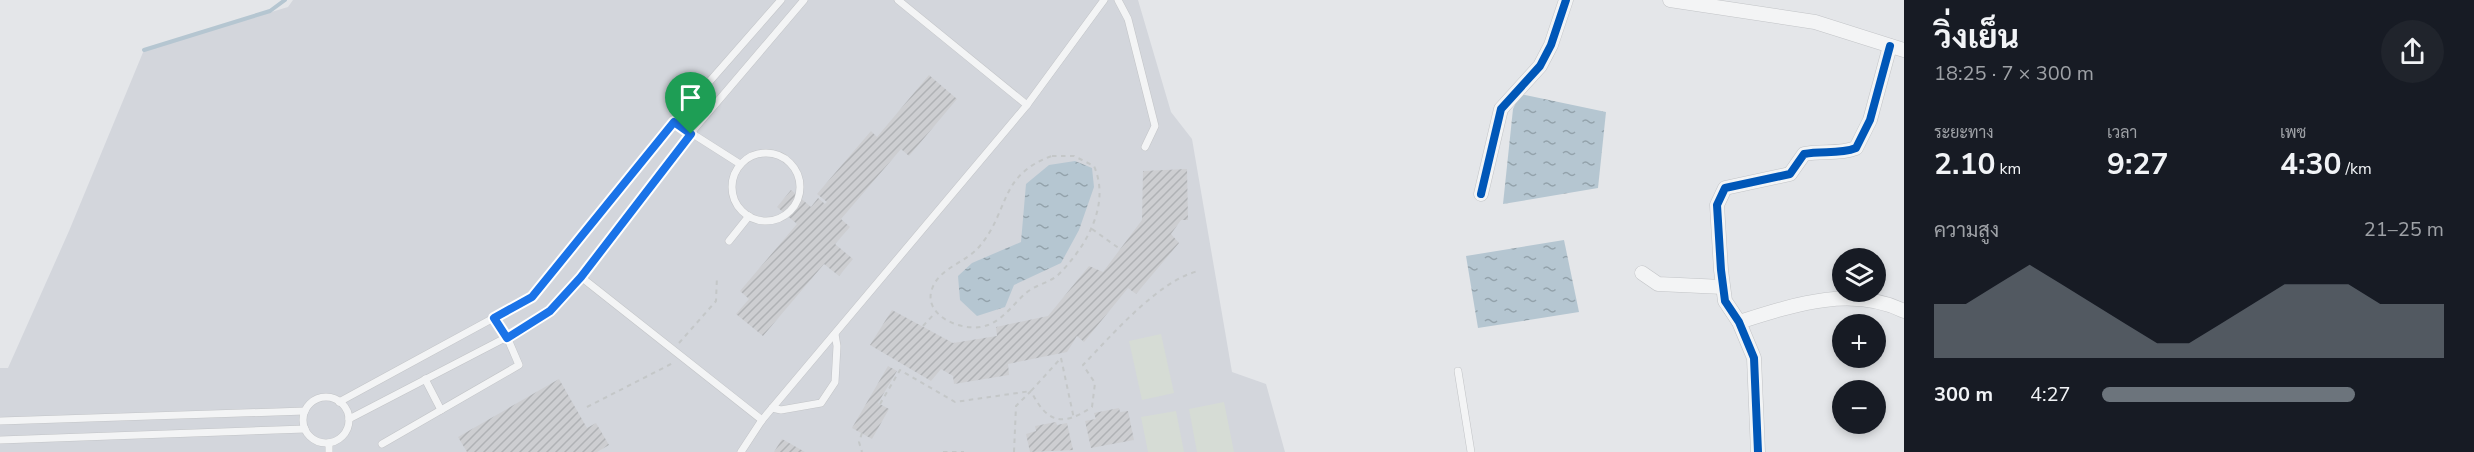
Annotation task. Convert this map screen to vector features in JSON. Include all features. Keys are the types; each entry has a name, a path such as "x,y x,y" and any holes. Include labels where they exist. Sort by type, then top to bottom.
{"street":[{"path":"1480,194 1501,109 1516,89 1540,66 1551,45 1566,0"},
{"path":"1670,0 1815,22 1897,48 1870,120 1856,148 1837,154 1817,152 1804,154 1790,174 1725,188 1717,205 1725,301 1740,322 1754,358 1758,452"},
{"path":"1642,273 1658,284 1723,287"},
{"path":"1740,322 1794,305 1833,298 1886,302 1904,311"}],"lane":[{"path":"339,402 532,297 674,122 781,0"},
{"path":"349,420 344,407 339,402 331,398 321,398 312,402 305,411 305,429 315,440 329,443 341,437 349,420 507,338 550,311 581,277 691,134 804,0"},
{"path":"898,0 1027,105"},
{"path":"741,452 762,420 1027,105 1104,0"},
{"path":"1118,0 1128,19 1155,126 1145,147"},
{"path":"674,122 740,164"},
{"path":"773,153 793,165 799,176 798,199 783,216 760,220 749,216 741,210 732,192 735,172 740,164 750,156 773,153"},
{"path":"729,241 749,216"},
{"path":"581,277 762,420"},
{"path":"382,444 519,365 507,338 494,318"},
{"path":"772,408 782,410 821,403 835,382 837,346 834,334"},
{"path":"1458,371 1471,452"},
{"path":"425,379 441,410"},
{"path":"0,421 305,411"},
{"path":"0,440 305,429"},
{"path":"329,443 329,452"}],"path":[{"path":"1052,156 1074,156 1094,166 1100,179 1100,198 1092,229 1057,276 1027,292 1011,310 988,325 974,328 953,324 935,313 930,301 932,287 945,271 976,251 991,233 1015,177 1035,162 1052,156"},
{"path":"1092,229 1120,249"},
{"path":"1031,391 1040,409 1053,419 1074,419 1092,407 1095,383 1083,365 1131,316 1183,274 1199,271"},
{"path":"587,407 672,364 676,352 716,301 717,276"},
{"path":"923,326 935,313"},
{"path":"1014,452 1016,406 1061,358 1074,419"},
{"path":"880,404 900,369 955,402 1031,391"},
{"path":"862,433 858,442 862,452"},
{"path":"943,452 964,452"}],"shaded area":[{"path":"293,0 1138,0 1171,112 1192,139 1232,372 1266,384 1285,452 0,452 0,368 8,368 69,231 144,50 288,7"},
{"path":"1161,334 1174,393 1142,400 1129,341"},
{"path":"1224,402 1234,452 1197,452 1189,409"},
{"path":"1176,411 1184,452 1148,452 1141,417"}],"water":[{"path":"1520,94 1606,112 1598,188 1503,204 1513,109"},
{"path":"1075,161 1092,168 1094,187 1079,230 1061,263 1014,285 1005,307 977,316 960,300 958,276 972,263 1021,242 1026,184 1049,165"},
{"path":"1564,240 1579,312 1478,328 1466,256"}],"building":[{"path":"929,75 957,99 909,156 901,149 841,219 850,227 835,244 853,259 839,276 824,264 763,336 736,314 749,299 740,291 797,224 777,207 791,190 811,207 818,198 825,204 827,202 817,194 871,131 877,137"},
{"path":"1187,169 1188,220 1181,220 1171,234 1179,243 1136,294 1128,288 1084,342 1077,336 1067,352 1008,364 1009,375 954,384 953,376 941,369 931,381 870,345 892,310 953,343 997,336 996,327 1048,316 1089,266 1103,272 1142,220 1143,171"},
{"path":"888,366 897,371 878,403 889,409 872,439 852,428"},
{"path":"559,379 587,428 596,423 609,445 597,452 467,452 458,437"},
{"path":"1119,408 1120,412 1128,411 1134,440 1091,448 1085,421 1096,419 1094,413"},
{"path":"1056,422 1057,425 1067,423 1073,450 1030,452 1026,434 1036,431 1035,426"},
{"path":"782,439 805,452 774,452"}],"waterway":[{"path":"144,50 270,11 285,0"}],"cycle path":[{"path":"1481,194 1501,109 1540,66 1551,45 1566,0"},
{"path":"1758,452 1754,358 1739,322 1725,301 1717,205 1725,188 1790,174 1804,154 1856,148 1870,120 1890,46"}],"route":[{"path":"674,122 691,134 581,277 550,311 507,338 494,318 532,297 674,122"}]}
